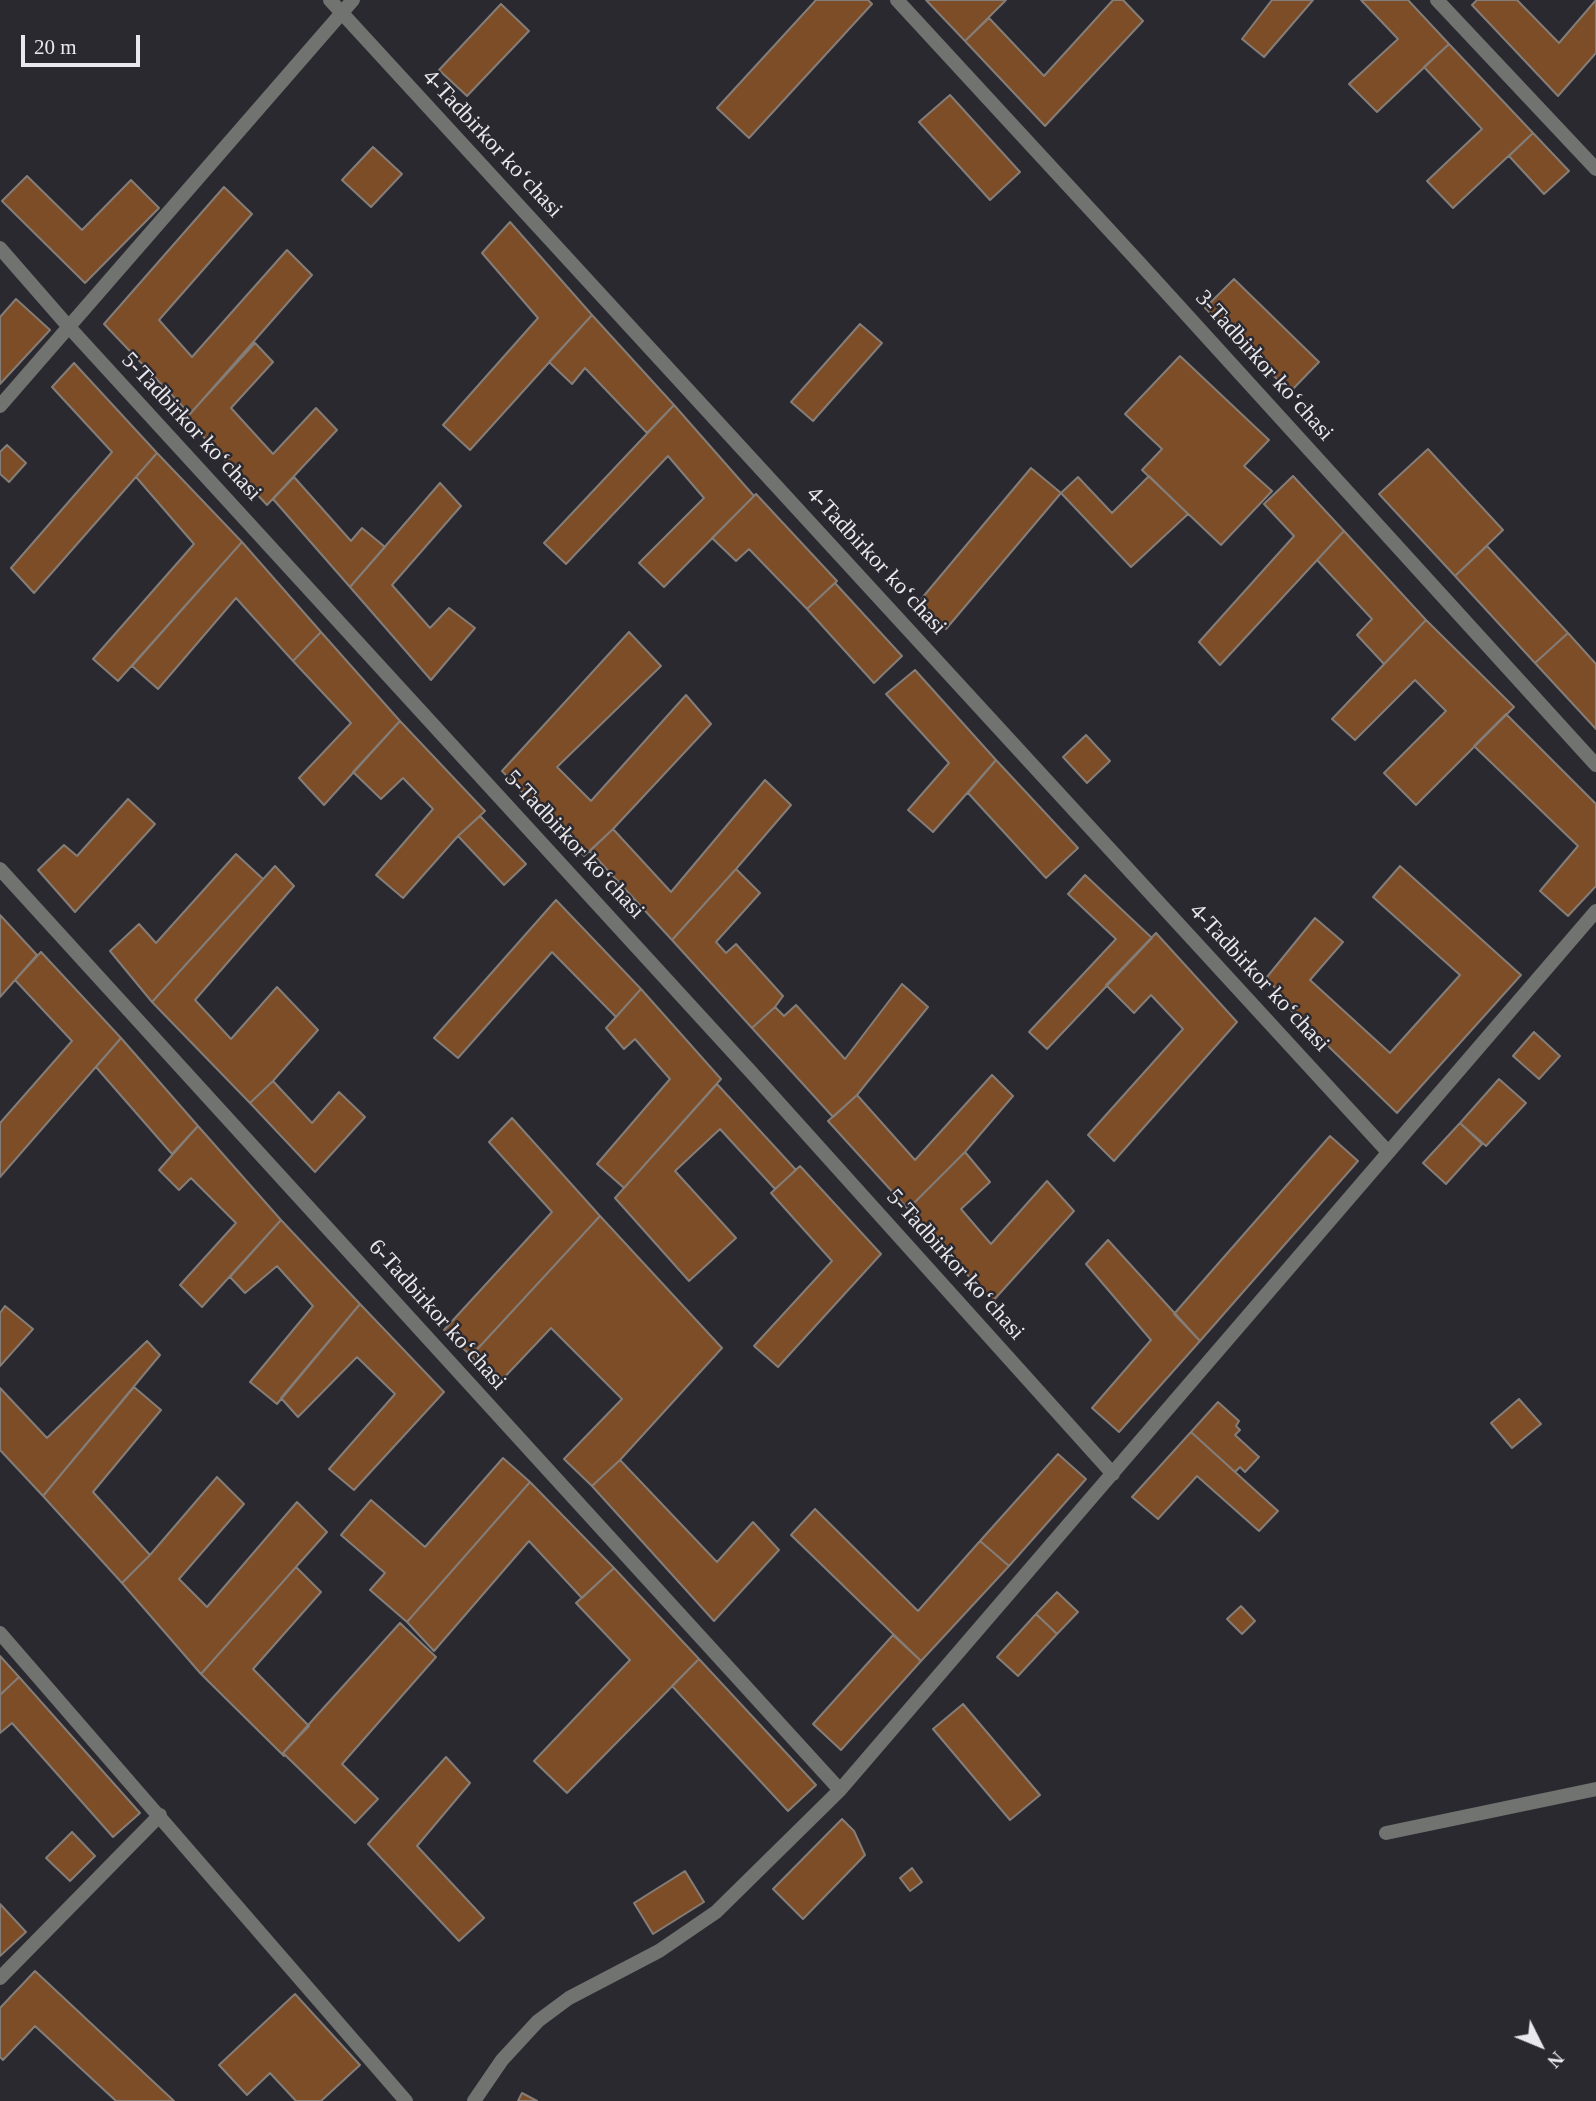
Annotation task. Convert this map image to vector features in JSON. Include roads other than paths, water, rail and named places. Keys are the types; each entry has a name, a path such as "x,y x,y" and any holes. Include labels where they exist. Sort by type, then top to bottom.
{"street":[{"name":"4-Tadbirkor koʻchasi","path":"330,0 1388,1152"},
{"path":"0,405 353,0"},
{"name":"3-Tadbirkor koʻchasi","path":"897,0 1145,268 1596,765"},
{"path":"1437,0 1596,169"},
{"name":"5-Tadbirkor koʻchasi","path":"0,248 68,326 752,1073 1113,1474"},
{"name":"6-Tadbirkor koʻchasi","path":"0,869 840,1790"},
{"path":"474,2101 502,2060 538,2021 569,1998 659,1951 716,1912 840,1790 1596,911"},
{"path":"0,1633 406,2101"},
{"path":"1387,1833 1596,1789"},
{"path":"0,1978 160,1815"}]}
